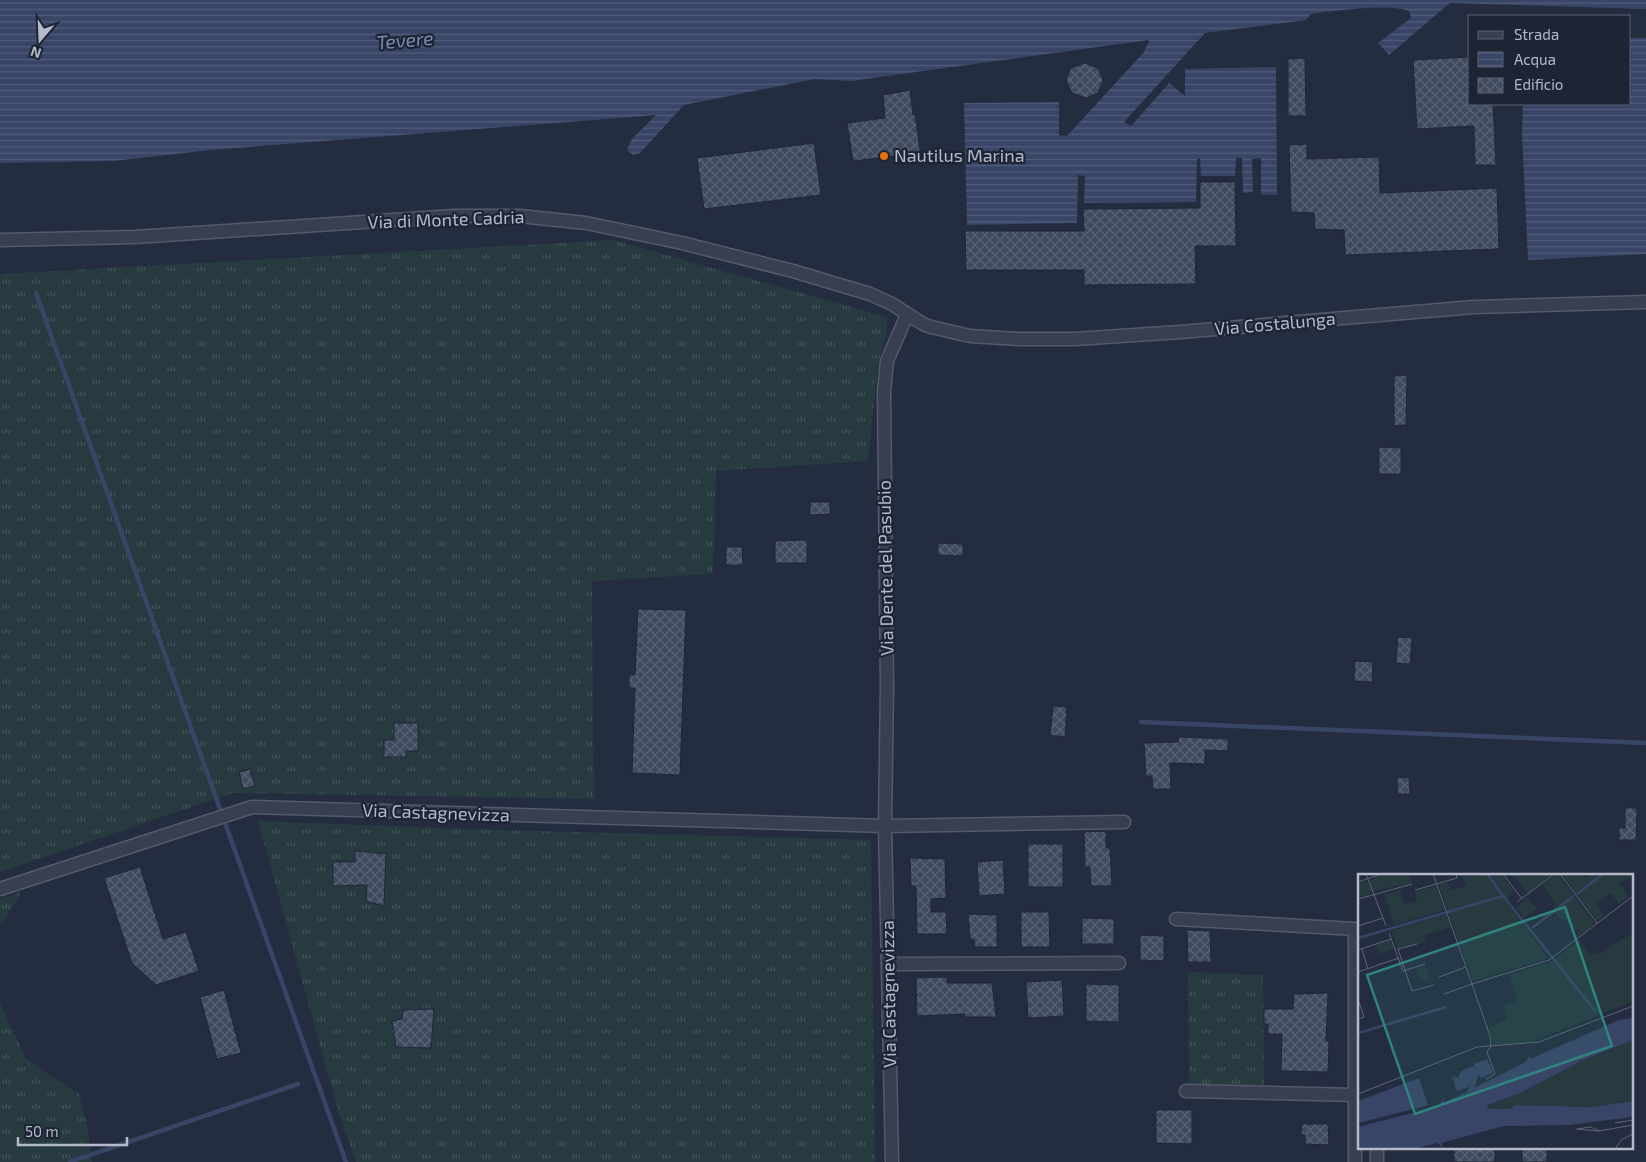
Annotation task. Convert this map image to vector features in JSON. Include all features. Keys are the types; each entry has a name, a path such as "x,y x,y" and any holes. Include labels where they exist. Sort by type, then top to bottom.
{"street":[{"name":"Via di Monte Cadria","path":"0,240 162,235 471,215 536,217 586,223 629,231 748,260 870,294 907,315"},
{"name":"Via Costalunga","path":"907,315 931,327 970,336 1057,339 1180,332 1474,307 1646,302"},
{"name":"Via Dente del Pasubio","path":"885,826 887,686 884,391 888,361 907,315"},
{"name":"Via Castagnevizza","path":"0,889 252,807 885,826 1124,822"},
{"name":"Via Castagnevizza","path":"885,826 892,1162"},
{"path":"1176,918 1355,929 1358,1096 1356,1162"},
{"path":"888,964 1119,963"},
{"path":"1186,1091 1358,1096"}],"green space":[{"path":"613,240 887,317 887,330 878,364 868,461 716,471 713,574 592,581 594,799 233,793 0,872 0,274"},
{"path":"258,821 466,829 871,840 875,1162 356,1162 338,1111"},
{"path":"21,892 2,924 0,925 0,899"},
{"path":"1188,972 1263,975 1264,1087 1189,1088"},
{"path":"0,1003 26,1059 79,1094 88,1129 92,1162 0,1162"}],"water":[{"name":"Tevere","path":"0,0 1646,0 1646,9 1450,3 1389,55 1378,43 1411,18 1409,11 1388,8 1347,10 1311,14 1306,20 1205,33 1124,122 1131,126 1169,83 1185,96 1185,69 1276,67 1277,195 1261,194 1261,158 1252,159 1253,192 1243,193 1242,158 1236,158 1235,176 1201,176 1200,159 1197,158 1196,202 1084,203 1085,176 1078,175 1077,223 967,225 964,103 1059,102 1059,135 1067,136 1144,52 1149,40 851,81 815,79 684,105 640,153 633,155 627,150 631,140 656,115 211,150 113,161 0,163"},
{"path":"1631,38 1646,38 1646,254 1528,260 1522,134 1523,105 1631,105"}],"building":[{"path":"1468,57 1468,105 1493,105 1496,165 1475,165 1474,126 1417,129 1413,60"},
{"path":"1305,58 1306,116 1288,116 1288,59"},
{"path":"1085,63 1098,68 1103,80 1098,93 1086,98 1072,93 1066,80 1071,68"},
{"path":"910,90 921,157 905,159 904,155 853,161 847,123 885,118 883,95"},
{"path":"814,143 821,195 704,209 697,158"},
{"path":"1307,144 1307,159 1379,157 1380,193 1497,188 1499,249 1345,255 1344,230 1315,229 1314,213 1291,212 1289,145"},
{"path":"1200,182 1235,182 1236,246 1195,246 1196,284 1084,285 1084,270 966,270 965,231 1084,231 1083,209 1200,208"},
{"path":"1407,375 1406,425 1394,426 1394,376"},
{"path":"1379,447 1401,448 1401,474 1379,474"},
{"path":"810,502 830,502 830,514 810,515"},
{"path":"807,540 807,563 775,563 775,541"},
{"path":"938,543 963,544 963,556 938,555"},
{"path":"726,547 742,547 743,565 726,565"},
{"path":"638,609 686,610 680,775 632,773 635,688 629,688 629,675 635,675"},
{"path":"1398,637 1412,638 1410,664 1396,663"},
{"path":"1355,661 1373,662 1372,682 1354,681"},
{"path":"1053,706 1067,707 1065,737 1050,735"},
{"path":"394,723 418,723 418,751 406,751 406,757 384,757 384,740 394,740"},
{"path":"1179,737 1228,739 1228,751 1205,750 1205,764 1170,763 1171,789 1153,789 1152,776 1146,776 1144,743 1178,742"},
{"path":"250,769 255,786 243,789 239,772"},
{"path":"1409,777 1410,794 1398,794 1397,778"},
{"path":"1625,808 1637,808 1636,840 1619,840 1619,828 1625,828"},
{"path":"1106,831 1106,847 1110,849 1112,886 1091,886 1090,867 1085,867 1084,832"},
{"path":"1028,844 1063,844 1063,887 1028,887"},
{"path":"355,851 386,854 384,906 366,901 367,885 333,886 333,862 355,862"},
{"path":"910,858 945,859 946,898 931,899 931,912 946,912 947,934 917,934 916,886 911,886"},
{"path":"1003,860 1005,894 979,896 977,862"},
{"path":"140,867 163,939 186,932 199,971 156,985 132,963 104,878"},
{"path":"1021,912 1049,912 1050,947 1021,947"},
{"path":"968,914 997,915 997,947 975,947 974,940 970,938"},
{"path":"1082,918 1114,919 1114,944 1082,944"},
{"path":"1187,930 1210,931 1211,962 1188,962"},
{"path":"1140,935 1164,936 1164,961 1140,960"},
{"path":"947,977 947,983 992,983 996,1017 965,1017 965,1014 917,1016 916,978"},
{"path":"1062,980 1064,1016 1028,1018 1026,982"},
{"path":"1086,984 1119,985 1119,1022 1086,1021"},
{"path":"224,990 241,1053 217,1059 200,997"},
{"path":"1328,993 1326,1041 1329,1041 1328,1072 1281,1071 1282,1034 1268,1034 1268,1024 1264,1024 1264,1009 1293,1009 1294,994"},
{"path":"434,1009 431,1048 396,1047 392,1021 402,1019 403,1010"},
{"path":"1156,1110 1192,1110 1192,1144 1156,1143"},
{"path":"1302,1124 1328,1124 1329,1145 1305,1144 1305,1135 1301,1134"},
{"path":"1454,1150 1495,1150 1495,1162 1454,1162"},
{"path":"1522,1150 1547,1150 1547,1162 1522,1162"}],"waterway":[{"path":"36,293 346,1162"},
{"path":"1141,722 1646,743"},
{"path":"70,1162 298,1084"}],"place":[{"name":"Nautilus Marina","path":"884,156"}]}
